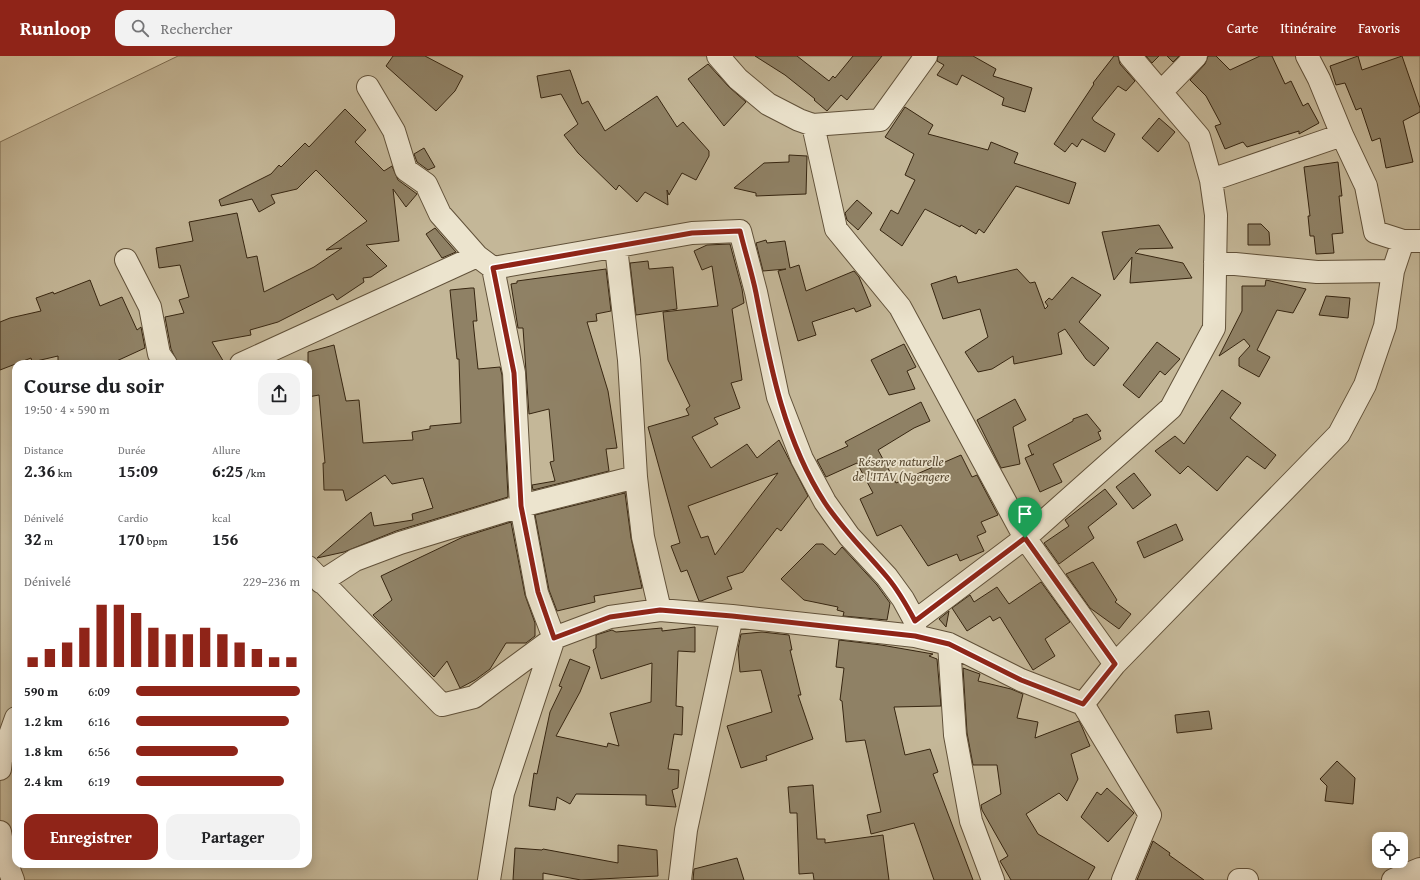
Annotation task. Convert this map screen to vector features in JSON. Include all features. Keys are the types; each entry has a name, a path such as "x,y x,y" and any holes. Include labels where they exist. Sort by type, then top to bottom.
{"street":[{"path":"718,56 738,78 768,104 813,126 880,120 926,56"},
{"path":"915,629 1025,538 1171,408 1214,328 1216,215 1211,180 1199,137 1130,56"},
{"path":"1162,92 1196,56"},
{"path":"1083,704 1115,664 1339,434 1365,385 1385,326 1393,271 1412,241 1376,232 1366,186 1342,135 1319,79 1307,56"},
{"path":"368,86 394,131 406,170 426,184 440,214 485,262 514,373 521,506 538,592 554,638 504,793 489,880"},
{"path":"813,126 836,229 900,307 1025,538 1115,664"},
{"path":"1211,180 1342,135"},
{"path":"251,360 485,262 616,248 692,233 740,231 756,292 778,397 802,459 824,502 849,536 887,577 903,599 915,629"},
{"path":"616,248 629,360 636,477 643,537 660,610"},
{"path":"126,260 150,308 159,354 163,360"},
{"path":"1215,262 1317,272 1393,271"},
{"path":"636,477 521,506 400,543 315,574 442,705 474,697 554,638 610,617 660,610 915,629 949,644 1021,680 1083,704 1150,816 1123,880"},
{"path":"680,880 686,830 732,616"},
{"path":"949,644 955,735 968,805 971,821 993,880"},
{"path":"0,763 12,729"},
{"path":"0,832 5,859 13,880"},
{"path":"1392,880 1420,868"},
{"path":"1240,880 1247,880"}],"green space":[{"name":"Réserve naturelle de l'ITAV (Ngengere","path":"178,56 1420,56 1420,880 0,880 0,142"}],"building":[{"path":"393,56 425,56 463,76 455,91 436,111 386,66"},
{"path":"755,56 797,56 829,81 833,76 835,78 853,56 882,56 847,100 841,95 827,111 814,100 815,99 785,75"},
{"path":"938,56 973,56 996,69 993,76 1032,88 1025,112 1002,105 1004,98 962,75 957,85 937,75 944,65 937,61"},
{"path":"1114,56 1118,56 1120,64 1135,81 1126,91 1118,86 1092,118 1094,121 1115,134 1105,152 1082,139 1077,147 1072,143 1065,152 1054,144 1094,84 1093,83"},
{"path":"1146,56 1159,56 1152,63"},
{"path":"1167,56 1179,56 1173,62"},
{"path":"1208,56 1216,56 1230,70 1260,56 1272,56 1285,84 1291,81 1303,106 1308,103 1319,123 1299,134 1299,131 1247,147 1243,142 1225,149 1215,126 1221,124 1206,96 1190,80 1205,64"},
{"path":"1358,56 1362,70 1402,56 1420,108 1420,112 1403,121 1413,162 1386,168 1380,138 1372,141 1361,108 1356,110 1345,83 1336,85 1330,66"},
{"path":"708,64 729,87 746,102 724,126 688,79"},
{"path":"570,70 582,104 588,101 605,131 657,96 677,127 683,122 709,151 709,156 696,180 682,173 669,195 667,190 668,205 645,192 637,202 619,185 616,190 578,153 564,135 578,124 561,94 541,98 537,76"},
{"path":"905,107 933,125 928,134 988,150 991,142 1018,153 1014,163 1076,183 1069,204 1016,186 984,233 979,229 976,234 961,225 960,227 925,209 902,246 880,230 891,210 898,214 915,180 905,175 914,154 885,137"},
{"path":"345,109 366,130 355,142 384,171 392,166 398,180 417,194 406,207 393,189 399,241 366,245 387,266 371,277 363,278 364,282 337,300 333,294 278,322 250,330 251,335 212,342 223,360 176,360 171,349 165,317 184,313 179,300 189,297 180,265 159,268 156,248 193,241 189,222 237,213 247,258 257,256 264,292 314,267 342,248 326,250 367,221 316,170 297,189 271,195 275,203 259,212 252,199 221,206 219,200 271,174 279,165 281,167 305,143 309,147"},
{"path":"1159,118 1175,132 1158,152 1142,138"},
{"path":"424,148 435,167 428,170 417,162 414,154"},
{"path":"789,155 807,156 806,194 756,196 756,193 734,188 764,163 789,162"},
{"path":"1338,162 1342,196 1339,196 1343,233 1332,234 1334,253 1316,254 1314,236 1310,236 1308,216 1310,216 1304,167"},
{"path":"857,200 872,213 858,230 847,220 845,213"},
{"path":"1248,224 1261,224 1269,232 1270,245 1248,245"},
{"path":"1159,225 1173,248 1139,249 1135,253 1183,263 1192,278 1130,283 1132,257 1114,280 1102,232"},
{"path":"435,228 456,252 442,258 426,234"},
{"path":"766,240 767,243 785,241 790,268 799,265 806,291 854,271 859,277 871,306 856,312 854,308 812,322 816,335 798,341 778,271 786,269 763,271 756,243"},
{"path":"730,244 742,289 744,303 732,309 742,380 731,383 740,408 714,418 718,424 692,437 711,468 747,444 757,458 779,440 808,496 781,531 777,528 743,572 727,577 732,589 699,601 687,570 681,572 671,546 680,543 648,427 689,415 686,409 690,406 668,360 663,312 718,306 712,266 702,270 694,251 707,245","holes":["778,473 715,555 708,536 701,538 688,506"]},
{"path":"648,261 649,269 673,267 677,309 636,315 630,263"},
{"path":"606,269 611,311 596,314 597,321 587,322 608,391 617,448 606,449 609,471 533,490 532,485 555,481 550,462 554,461 549,409 529,414 523,328 518,328 511,284 517,283 517,281"},
{"path":"1017,269 1030,283 1035,282 1045,309 1048,306 1045,302 1049,298 1052,300 1072,277 1101,295 1079,322 1109,348 1094,366 1086,359 1065,329 1058,333 1062,354 1014,364 1013,356 992,369 978,372 965,352 988,337 980,309 943,319 931,284 956,276 958,283"},
{"path":"90,280 100,306 122,297 137,330 141,327 145,348 119,360 58,360 58,356 41,360 32,360 31,358 26,360 12,360 12,365 0,370 0,322 10,318 41,311 36,298 53,292 54,294"},
{"path":"1266,280 1306,289 1293,313 1277,310 1257,350 1270,357 1259,377 1239,366 1239,358 1250,346 1244,339 1219,356 1242,311 1242,286 1265,286"},
{"path":"474,288 477,321 473,321 478,369 500,367 502,375 508,497 396,531 344,552 317,558 371,512 374,526 413,520 412,514 433,508 423,478 392,484 385,475 346,501 343,490 324,490 323,463 325,463 319,395 312,396 312,360 308,360 308,352 334,345 346,401 359,400 363,443 413,440 412,432 430,429 430,426 461,423 459,359 457,359 450,290"},
{"path":"1326,296 1350,298 1348,318 1319,315"},
{"path":"1157,342 1180,359 1165,375 1160,371 1139,398 1123,385"},
{"path":"904,344 916,367 907,371 915,389 889,395 871,360"},
{"path":"1222,390 1241,403 1230,418 1276,455 1265,469 1247,456 1217,491 1188,466 1180,474 1155,451 1175,436 1184,444"},
{"path":"1015,399 1026,420 1013,427 1020,464 1001,468 977,420"},
{"path":"921,402 930,421 914,428 878,450 896,483 961,455 972,477 977,475 998,515 981,522 986,532 977,536 984,551 960,561 957,554 928,566 901,525 877,536 860,499 873,493 857,463 826,477 817,460 848,446 845,442"},
{"path":"1087,414 1101,431 1098,432 1101,439 1053,464 1062,482 1040,492 1025,458 1032,455 1028,445 1073,421 1073,419"},
{"path":"1134,473 1151,495 1133,509 1116,487"},
{"path":"1105,489 1117,504 1088,527 1094,538 1059,564 1044,543 1069,526 1065,520"},
{"path":"625,493 631,538 642,588 594,596 595,602 557,611 549,590 535,515"},
{"path":"511,522 525,595 535,623 535,636 526,643 506,643 490,669 475,680 460,688 447,661 434,677 373,615 392,600 381,576 463,537"},
{"path":"1176,524 1183,540 1144,558 1137,542"},
{"path":"816,544 823,544 835,555 842,547 877,585 890,603 887,620 843,616 844,612 837,610 838,607 804,600 781,579"},
{"path":"1093,562 1117,600 1115,602 1131,614 1119,629 1090,608 1066,574"},
{"path":"1041,582 1070,622 1045,639 1055,656 1033,670 1000,617 993,621 990,616 967,631 952,608 970,595 974,602 997,587 1009,604"},
{"path":"949,611 946,627 939,619"},
{"path":"695,627 695,652 678,651 676,706 683,707 682,735 674,734 668,769 679,770 678,788 672,790 676,807 646,805 646,795 576,794 570,804 557,797 555,810 529,806 534,773 537,774 550,712 562,687 559,686 570,659 590,667 580,692 556,736 607,747 608,743 619,746 610,713 651,702 652,663 601,679 593,650 596,648 596,635 612,630 616,632 662,628 662,631"},
{"path":"762,632 789,635 792,650 790,650 801,695 798,695 813,739 766,756 767,760 741,768 727,726 772,712 761,670 740,672 738,649 741,634"},
{"path":"839,640 881,645 933,654 929,656 937,659 941,706 894,707 905,755 930,749 938,772 933,774 973,880 934,880 914,823 871,834 867,815 881,812 865,740 846,742 842,701 840,700 844,668 836,667"},
{"path":"963,668 980,674 978,681 1011,689 1023,694 1017,718 1038,722 1035,738 1079,721 1090,746 1071,754 1078,779 1067,801 1059,793 1026,814 1038,834 1095,867 1088,880 1011,880 1000,861 1008,856 982,810 981,805 1001,794 997,765 973,765 967,733"},
{"path":"1209,711 1212,729 1177,733 1175,715"},
{"path":"1337,761 1355,778 1353,804 1325,801 1327,786 1320,779"},
{"path":"813,785 817,839 825,839 825,843 883,835 889,880 814,880 813,873 799,874 797,813 790,813 788,787"},
{"path":"1107,788 1134,813 1108,842 1081,817 1097,792 1101,795"},
{"path":"1153,841 1170,853 1169,855 1204,880 1137,880"},
{"path":"618,845 657,850 658,876 581,880 543,873 543,880 513,880 515,848 543,849 618,863"},
{"path":"737,858 744,880 693,880 694,869"}],"route":[{"path":"740,231 756,292 760,317 778,397 802,459 824,502 849,536 887,577 903,599 915,621 1025,538 1115,664 1083,704 1021,680 949,644 915,636 732,616 660,610 610,617 554,638 542,610 521,506 514,373 493,268 616,248 692,233 740,231"}]}
